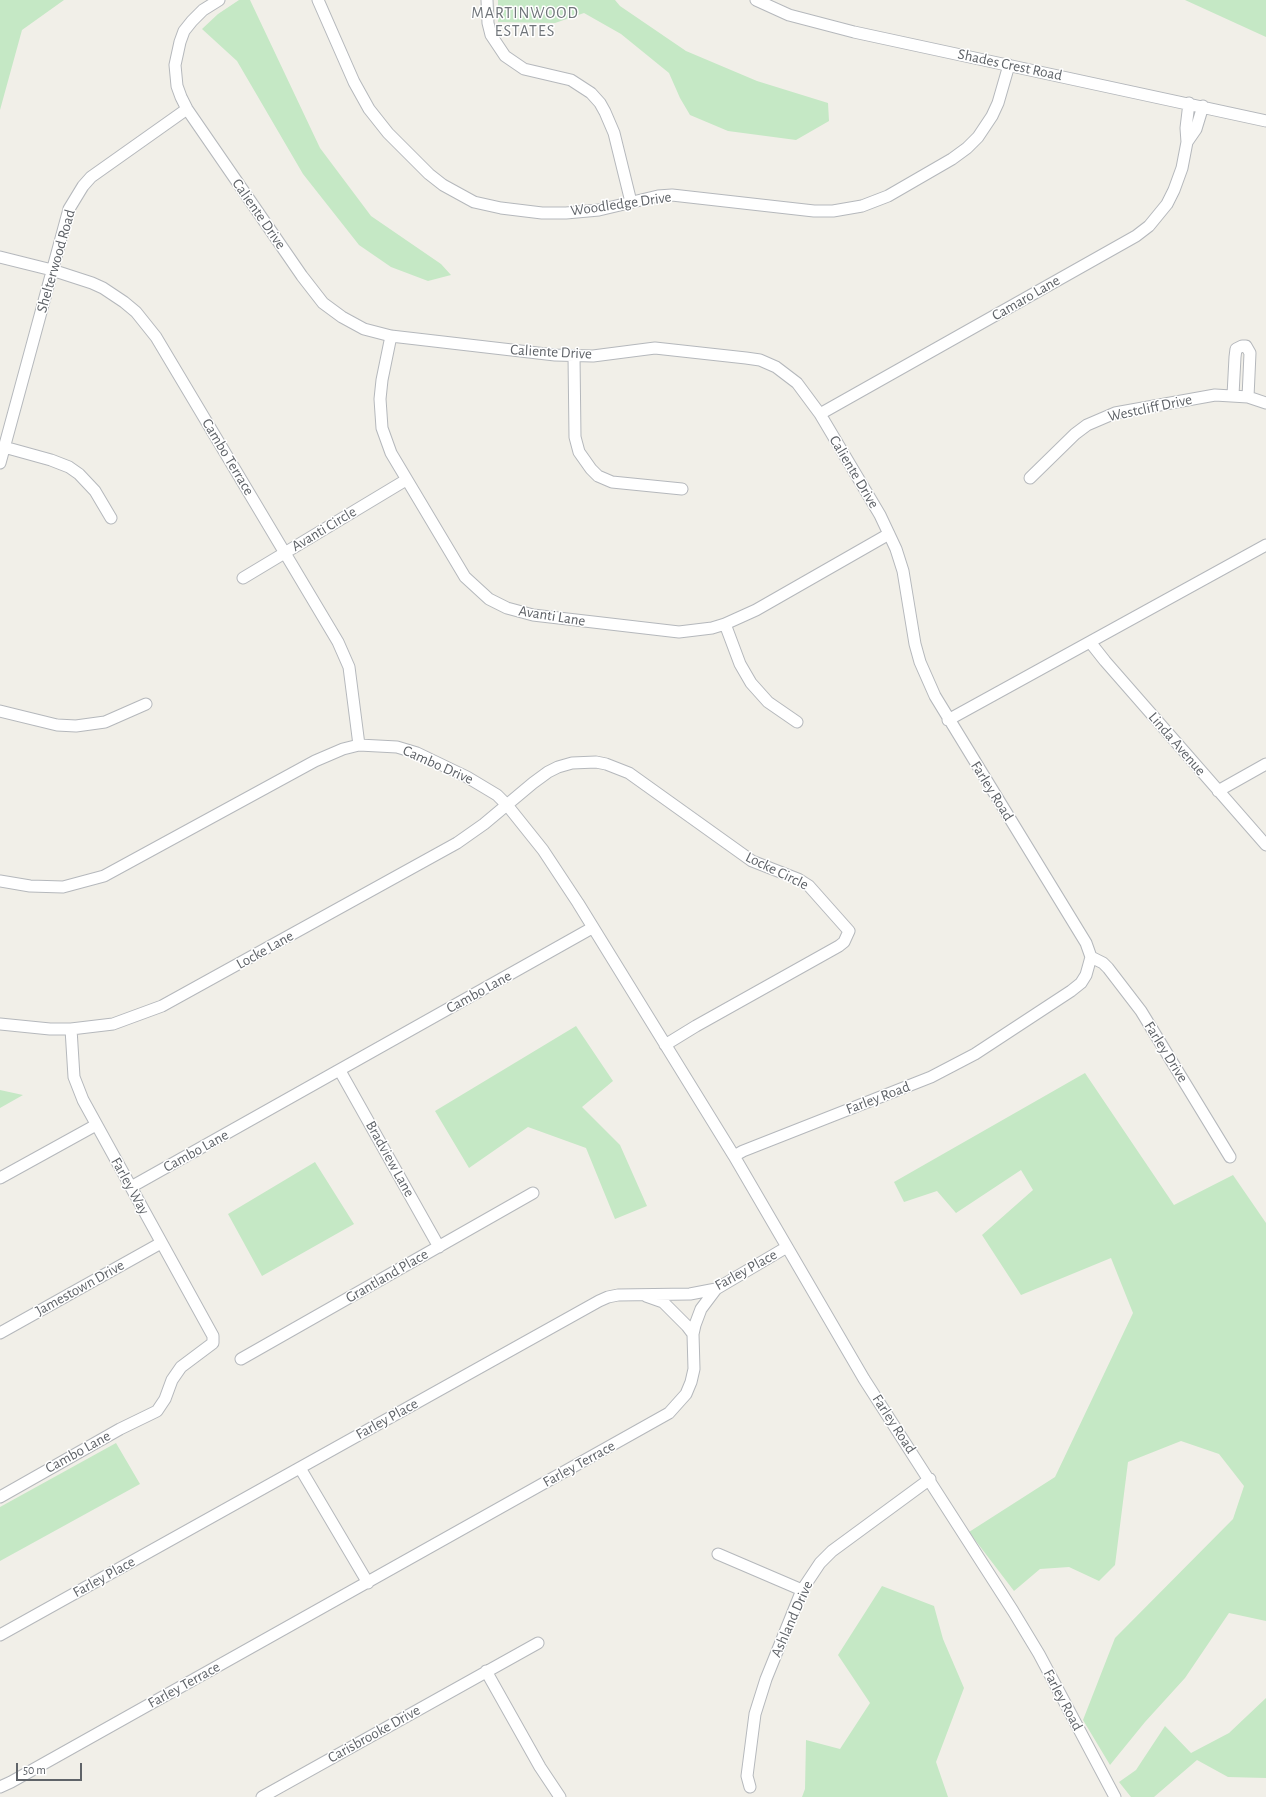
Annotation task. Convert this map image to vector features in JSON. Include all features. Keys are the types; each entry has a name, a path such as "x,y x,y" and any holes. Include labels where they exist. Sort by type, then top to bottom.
{"street":[{"name":"Caliente Drive","path":"218,0 203,10 184,30 174,65 177,86 187,109 302,276 323,303 352,323 377,333 391,336 574,356 655,348 760,360 776,367 797,383 820,414 889,534 903,571 915,644 920,662 935,696 948,720"},
{"name":"Woodledge Drive","path":"318,0 354,82 369,109 388,133 443,185 460,196 487,206 542,212 566,213 598,210 658,196 672,196 833,212 849,210 875,202 952,159 972,143 992,116 998,103 1009,65"},
{"path":"487,0 488,23 491,35 506,56 524,68 571,80 591,93 600,103 614,133 631,202"},
{"name":"Shades Crest Road","path":"756,0 789,15 809,21 1266,121"},
{"name":"Camaro Lane","path":"1188,142 1186,128 1189,103"},
{"name":"Camaro Lane","path":"820,414 1136,236 1149,226 1167,204 1180,174 1188,142 1196,129 1203,106"},
{"name":"Shelterwood Road","path":"0,463 69,209 83,186 101,169 187,109"},
{"name":"Cambo Terrace","path":"0,257 52,270 92,283 103,288 124,302 146,323 160,343 338,642 345,656 351,679 359,745"},
{"name":"Avanti Lane","path":"391,336 382,380 380,413 386,440 393,458 465,577 489,599 507,608 533,615 679,632 712,628 725,624 756,610 889,534"},
{"path":"1233,395 1236,349 1246,346 1250,353 1248,397"},
{"path":"574,356 575,437 579,452 590,469 598,476 612,482 682,489"},
{"name":"Westcliff Drive","path":"1030,478 1075,434 1100,419 1132,409 1215,395 1248,397 1266,403"},
{"path":"4,447 51,460 69,467 79,474 95,491 112,518"},
{"name":"Avanti Circle","path":"243,578 406,480"},
{"path":"948,720 1266,545"},
{"path":"725,624 740,664 751,683 768,702 797,722"},
{"name":"Linda Avenue","path":"1090,642 1266,845"},
{"path":"0,711 57,725 76,726 105,722 146,704"},
{"name":"Farley Road","path":"948,720 1086,943 1091,957 1086,975 1071,991 975,1054 931,1077 742,1150 734,1156 864,1379 930,1479 1013,1610 1039,1654 1115,1797"},
{"name":"Cambo Drive","path":"0,881 30,886 63,886 87,882 104,876 143,856 315,760 343,749 359,745 396,747 417,752 437,761 483,786 507,804 550,859 592,928"},
{"name":"Locke Circle","path":"507,804 533,782 558,767 572,763 591,762 617,767 641,780 752,861 798,879 809,886 846,926 849,931 848,937 839,946 665,1045"},
{"path":"1218,791 1266,764"},
{"name":"Locke Lane","path":"0,1024 50,1029 71,1029 113,1024 169,1002 458,842 484,824 507,804"},
{"path":"592,928 734,1156"},
{"name":"Cambo Lane","path":"131,1186 340,1071 592,928"},
{"name":"Farley Drive","path":"1091,957 1103,963 1108,968 1141,1011 1230,1158"},
{"name":"Farley Way","path":"71,1029 74,1077 83,1100 212,1336"},
{"name":"Bradview Lane","path":"340,1071 439,1247"},
{"path":"0,1178 96,1125"},
{"name":"Grantland Place","path":"241,1360 534,1193"},
{"name":"Jamestown Drive","path":"0,1333 161,1243"},
{"name":"Farley Place","path":"0,1635 599,1301 618,1295 690,1294 716,1289 787,1247"},
{"name":"Farley Terrace","path":"0,1787 368,1583 669,1413 686,1394 691,1382 695,1357 693,1334 701,1309 716,1289"},
{"path":"642,1294 663,1302 693,1334"},
{"name":"Cambo Lane","path":"0,1497 120,1429 157,1411 165,1399 172,1380 181,1367 213,1343 212,1336"},
{"path":"300,1468 368,1583"},
{"name":"Ashland Drive","path":"750,1787 747,1776 755,1714 766,1679 802,1590 820,1563 832,1551 930,1479"},
{"path":"718,1554 802,1590"},
{"name":"Carisbrooke Drive","path":"262,1797 538,1643"},
{"path":"486,1671 540,1767 560,1797"}],"green space":[{"path":"0,0 64,0 22,30 0,110"},
{"path":"239,0 250,0 320,148 371,216 441,264 451,275 428,281 391,267 359,245 303,174 237,61 202,29 218,14"},
{"path":"498,0 615,0 620,6 686,51 757,81 828,103 829,121 796,140 728,131 690,115 680,98 669,73 621,34 584,13 555,23 498,22"},
{"path":"1185,0 1266,0 1266,37"},
{"path":"576,1026 613,1081 582,1107 620,1145 647,1206 615,1219 586,1148 528,1127 469,1168 435,1111"},
{"path":"1085,1073 1174,1205 1233,1175 1266,1223 1266,1621 1229,1613 1185,1678 1145,1722 1110,1765 1083,1720 1115,1638 1233,1519 1244,1486 1219,1454 1181,1441 1128,1462 1115,1565 1099,1581 1069,1567 1040,1569 1014,1591 969,1532 1055,1477 1133,1313 1111,1258 1021,1295 982,1235 1033,1190 1021,1170 956,1213 937,1191 904,1202 894,1182"},
{"path":"0,1090 23,1095 0,1108"},
{"path":"315,1162 354,1224 262,1276 228,1214"},
{"path":"116,1443 140,1484 0,1561 0,1507"},
{"path":"882,1586 934,1606 943,1639 964,1688 936,1762 948,1797 802,1797 805,1789 806,1740 840,1749 870,1703 838,1655"},
{"path":"1266,1698 1266,1778 1228,1777 1197,1760 1154,1797 1131,1797 1119,1782 1136,1770 1165,1726 1191,1753 1229,1733"}],"district":[{"name":"MARTINWOOD ESTATES","path":"525,22"}]}
